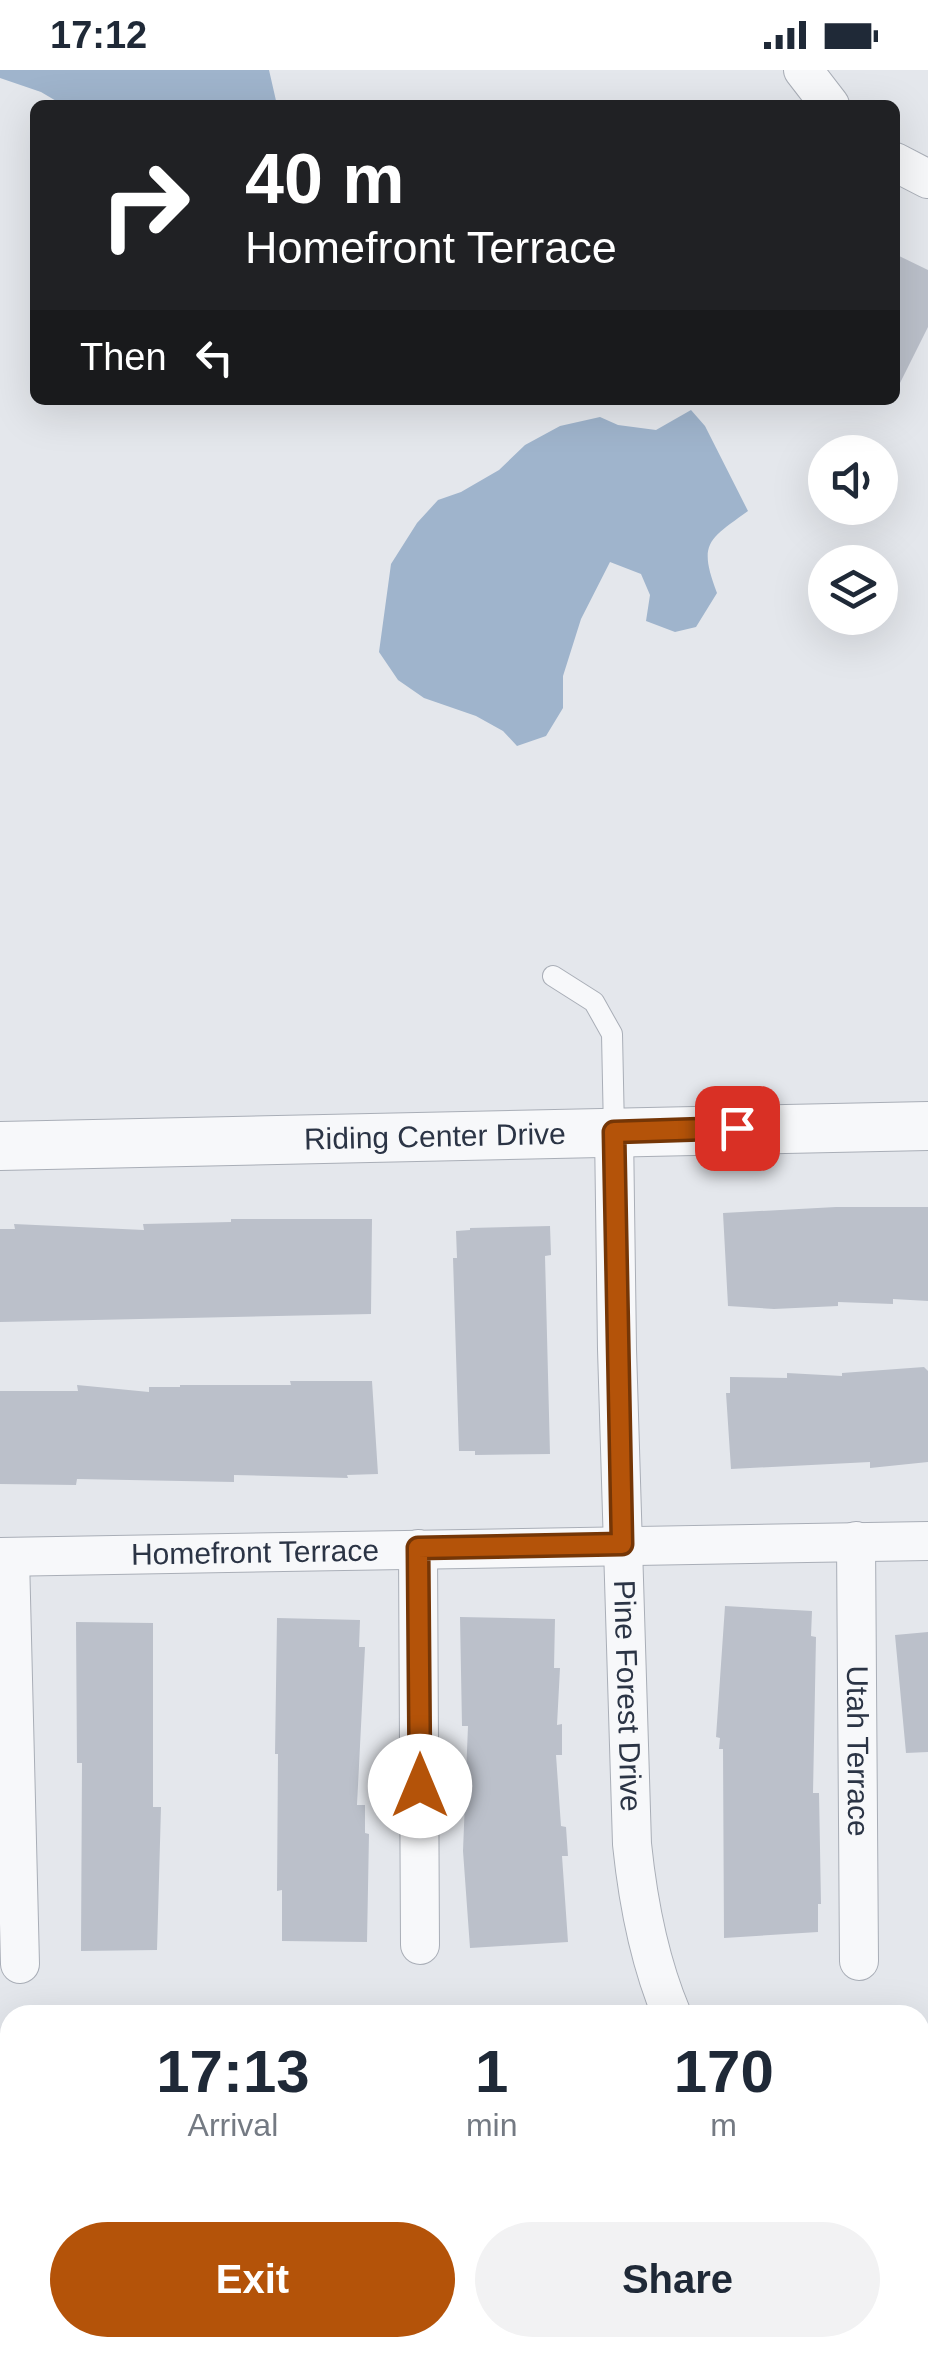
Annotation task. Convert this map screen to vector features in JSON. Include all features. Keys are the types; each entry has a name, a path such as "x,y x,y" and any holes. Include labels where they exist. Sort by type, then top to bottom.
{"street":[{"path":"803,70 826,100"},
{"path":"900,165 928,179"},
{"name":"Riding Center Drive","path":"0,1146 928,1126"},
{"name":"Pine Forest Drive","path":"614,1132 632,1844 638,1898 668,2005"},
{"name":"Homefront Terrace","path":"5,1557 928,1540"},
{"name":"Utah Terrace","path":"856,1541 858,1961"},
{"path":"418,1548 420,1945"},
{"path":"5,1557 20,1964"}],"lane":[{"path":"553,976 594,1002 612,1034 614,1132"}],"water":[{"path":"0,70 269,70 276,100 55,100 0,78"},
{"path":"691,410 705,426 748,511 710,544 708,563 717,593 696,627 675,632 646,621 650,595 641,574 610,562 581,619 563,676 563,708 546,736 517,746 503,731 476,716 424,698 398,680 379,652 391,564 417,523 438,500 499,470 525,445 560,426 600,417 618,425 656,430"}],"building":[{"path":"900,256 928,270 928,327 900,383"},
{"path":"928,1207 928,1301 893,1299 893,1304 838,1302 838,1306 774,1309 728,1306 723,1213"},
{"path":"231,1219 372,1219 371,1314 0,1322 0,1229 15,1229 14,1224 144,1230 143,1224"},
{"path":"550,1226 551,1255 545,1256 550,1454 475,1455 475,1451 459,1451 453,1258 457,1258 456,1231"},
{"path":"924,1367 928,1371 928,1462 870,1468 870,1462 731,1469 726,1393 730,1393 730,1377 787,1378 787,1373 842,1376"},
{"path":"290,1381 372,1381 378,1474 347,1475 348,1478 234,1475 234,1482 77,1479 76,1485 0,1484 0,1391 78,1391 77,1385 149,1392 149,1387 291,1385"},
{"path":"725,1606 812,1611 811,1636 816,1637 813,1793 819,1793 818,1932 724,1938 723,1749 719,1749 720,1738 716,1737"},
{"path":"460,1617 555,1619 554,1668 560,1668 557,1725 562,1724 562,1755 556,1755 561,1826 566,1827 568,1856 562,1856 568,1942 470,1948 463,1851 468,1726 462,1726"},
{"path":"277,1618 360,1620 359,1647 365,1647 357,1805 365,1805 365,1833 369,1834 367,1942 282,1941 282,1890 277,1891"},
{"path":"76,1622 153,1623 153,1807 161,1807 157,1950 81,1951 82,1763 77,1763"},
{"path":"928,1632 928,1752 906,1753 895,1635"}],"route":[{"path":"420,1786 418,1548 622,1544 614,1132 737,1128"}]}
